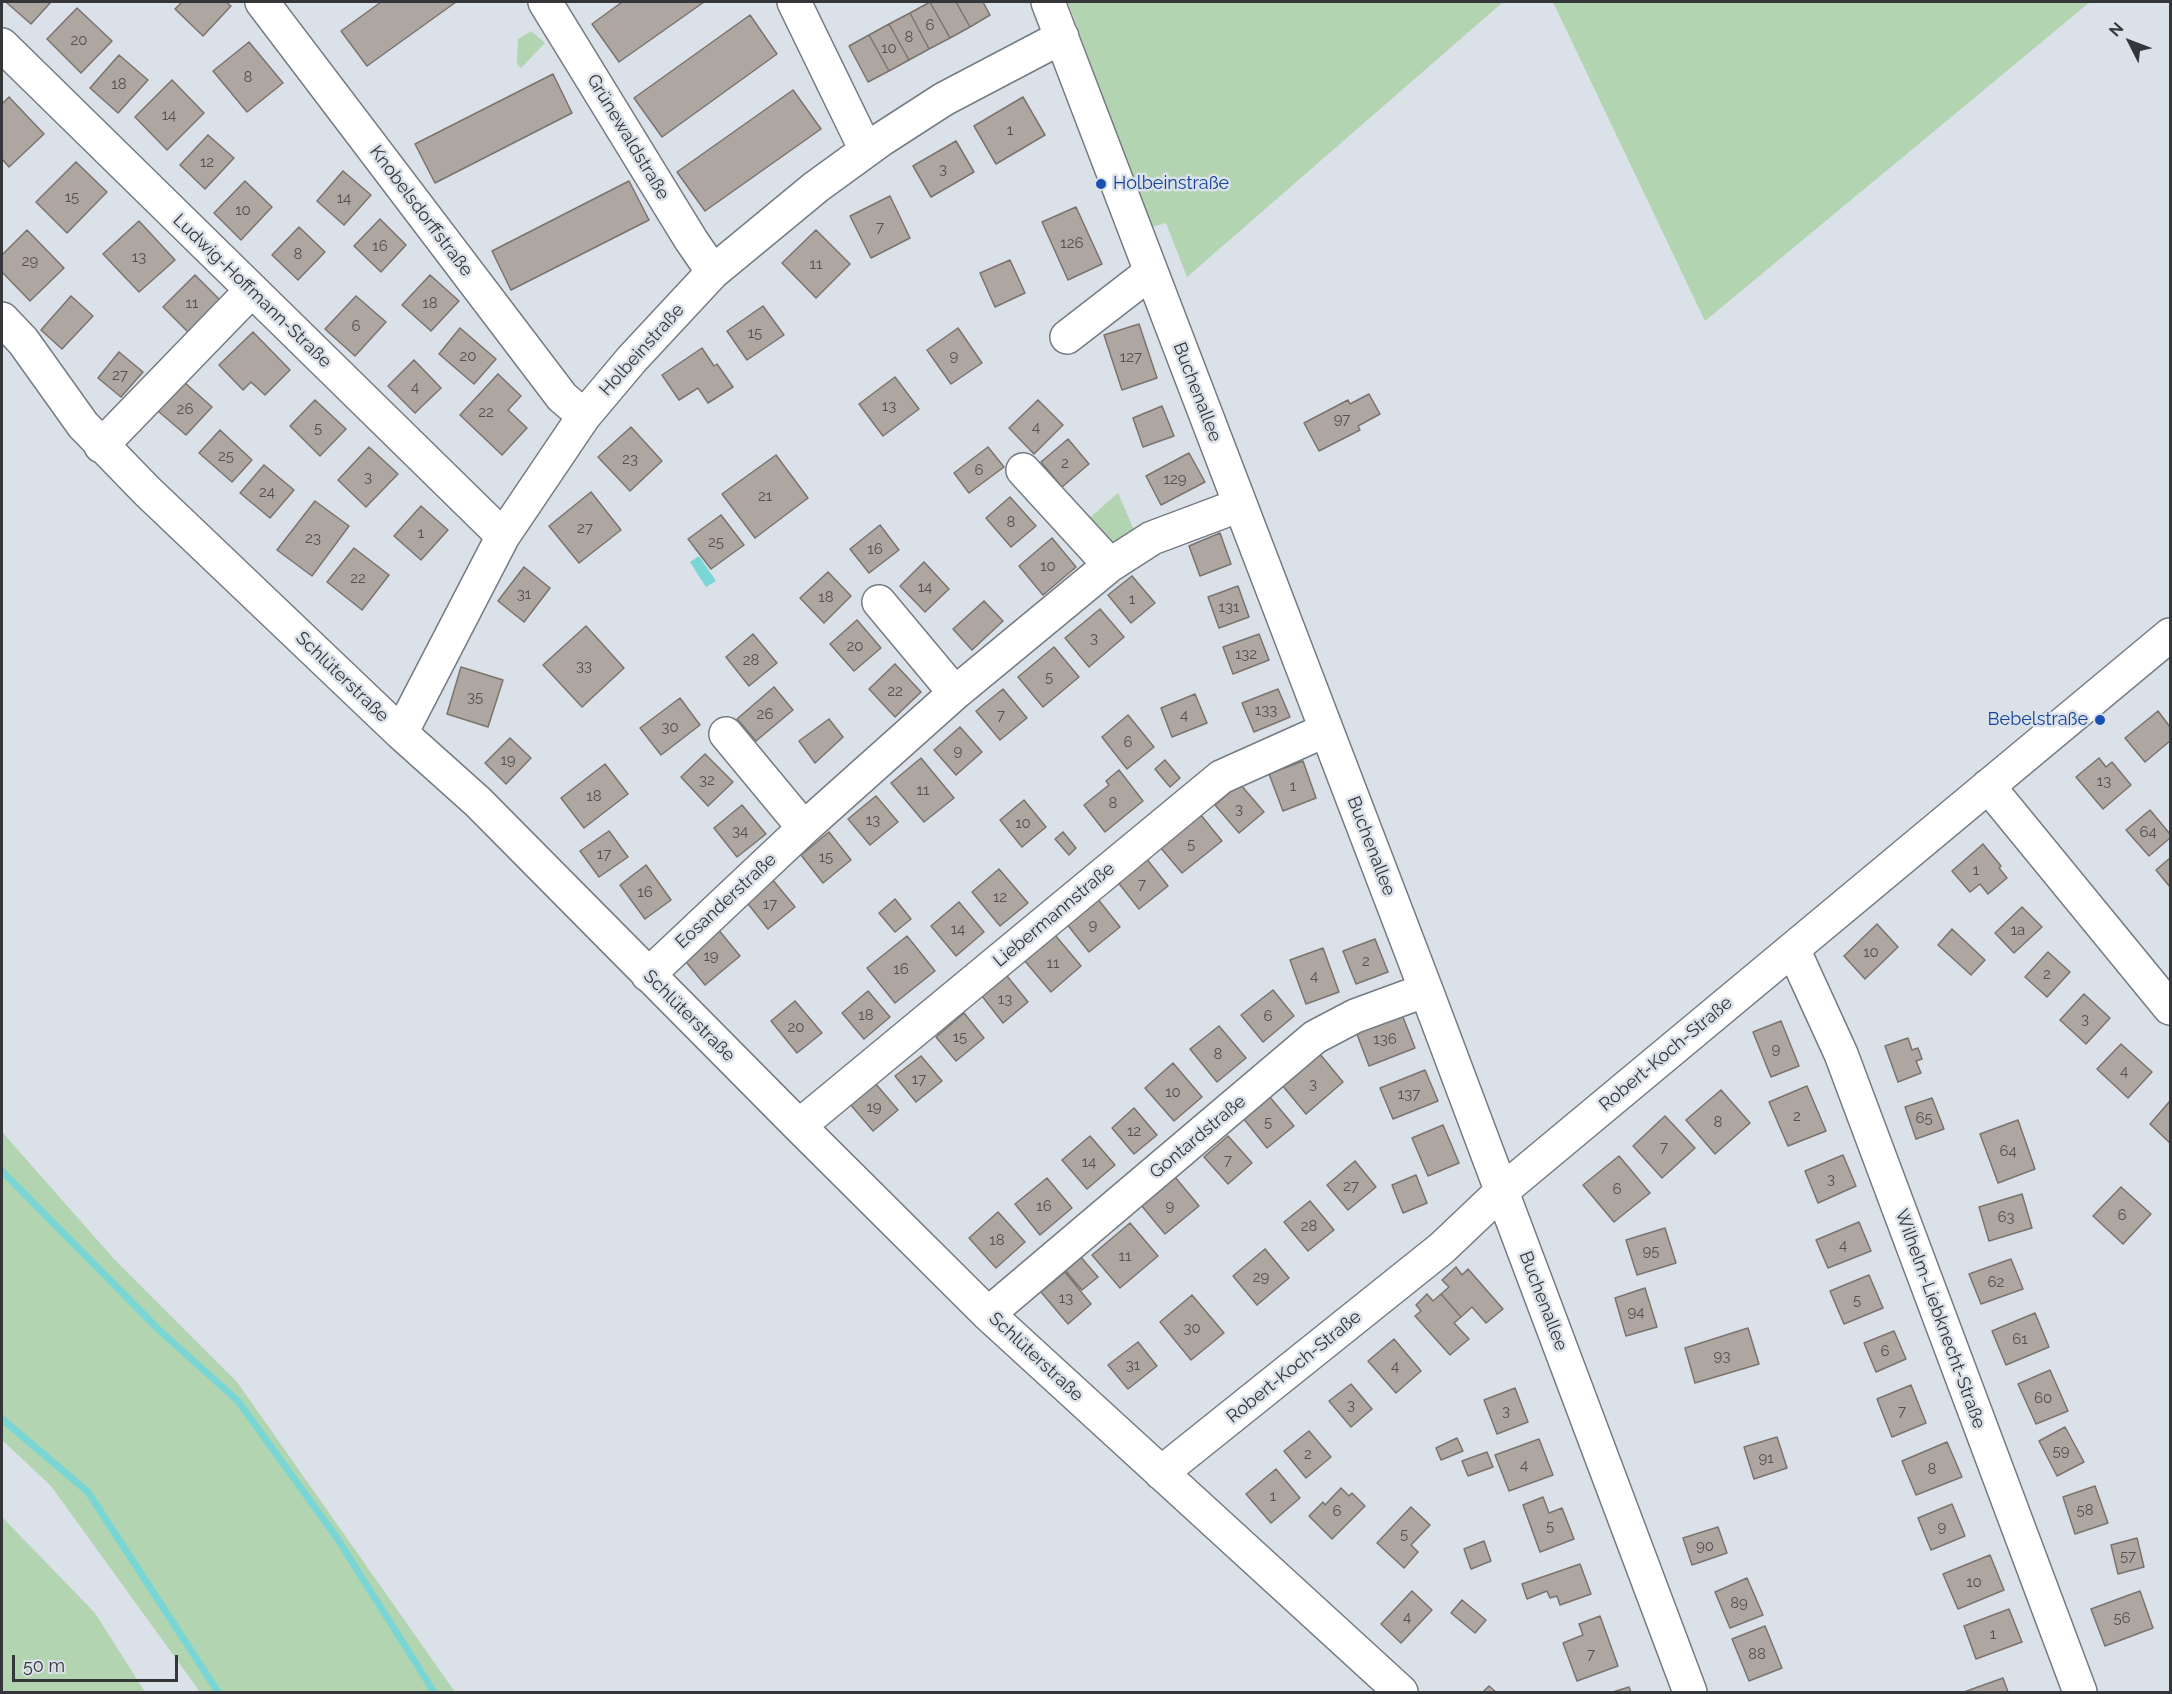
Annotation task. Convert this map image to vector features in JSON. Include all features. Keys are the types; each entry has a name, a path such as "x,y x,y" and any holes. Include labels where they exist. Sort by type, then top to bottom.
{"street":[{"name":"Knobelsdorffstraße","path":"262,2 562,397 584,416"},
{"name":"Grünewaldstraße","path":"545,2 713,272"},
{"path":"794,2 866,150"},
{"name":"Buchenallee","path":"1048,2 1426,990 1690,1692"},
{"name":"Holbeinstraße","path":"401,733 503,536 584,416 632,359 713,272 816,187 866,150 944,99 1062,37"},
{"name":"Ludwig-Hoffmann-Straße","path":"2,45 503,536"},
{"path":"1067,337 1151,272"},
{"path":"101,446 252,290"},
{"name":"Schlüterstraße","path":"2,319 23,340 83,425 101,446 401,733 478,802 988,1314 1401,1692"},
{"path":"1023,470 1110,565"},
{"name":"Eosanderstraße","path":"648,975 804,828 955,693 1110,565 1152,538 1240,505"},
{"path":"879,602 955,693"},
{"name":"Robert-Koch-Straße","path":"1161,1473 1442,1248 1502,1191 2170,635"},
{"name":"Liebermannstraße","path":"799,1126 1221,777 1326,730"},
{"path":"726,734 804,828"},
{"path":"1988,786 2170,1008"},
{"name":"Wilhelm-Liebknecht-Straße","path":"1793,949 1841,1054 2080,1692"},
{"name":"Gontardstraße","path":"988,1314 1315,1037 1355,1016 1426,990"}],"green space":[{"path":"1068,2 1503,2 1187,277 1166,223 1151,227"},
{"path":"1553,2 2090,2 1705,321"},
{"path":"531,31 545,43 521,68 517,64 518,39"},
{"path":"1118,493 1134,530 1109,551 1085,522"},
{"path":"2,1132 114,1259 237,1382 455,1692 200,1692 51,1486 2,1440"},
{"path":"2,1517 95,1613 145,1692 2,1692"}],"water":[{"path":"699,556 716,581 706,587 690,562"}],"building":[{"path":"8,2 51,2 31,24"},
{"path":"182,2 226,2 231,6 203,36 175,9"},
{"path":"381,2 456,2 367,66 341,31"},
{"path":"622,2 704,2 619,62 592,24"},
{"path":"930,2 956,2 970,27 950,38"},
{"path":"930,2 950,38 929,49 910,13"},
{"path":"956,2 983,2 990,15 970,27"},
{"path":"77,8 112,41 81,73 47,39"},
{"path":"910,13 929,49 909,60 889,24"},
{"path":"750,15 777,54 662,137 634,98"},
{"path":"889,24 909,60 889,71 869,35"},
{"path":"869,35 889,71 868,82 849,46"},
{"path":"249,42 283,83 247,112 213,71"},
{"path":"119,55 148,80 118,113 90,88"},
{"path":"553,74 572,113 435,183 415,144"},
{"path":"172,80 204,113 167,150 135,117"},
{"path":"793,90 821,129 705,211 677,172"},
{"path":"9,97 44,134 9,167 2,159 2,104"},
{"path":"1023,97 1045,135 996,164 974,126"},
{"path":"208,135 234,158 205,189 180,165"},
{"path":"956,141 974,172 931,197 913,166"},
{"path":"76,162 107,192 67,233 36,202"},
{"path":"343,171 371,195 344,225 317,201"},
{"path":"245,181 272,207 241,240 214,213"},
{"path":"629,181 649,220 511,290 492,251"},
{"path":"890,196 910,238 871,258 850,216"},
{"path":"1076,207 1102,264 1068,280 1042,222"},
{"path":"380,219 406,245 381,272 354,246"},
{"path":"139,221 175,260 139,292 103,254"},
{"path":"299,227 325,252 298,280 272,255"},
{"path":"27,230 64,268 30,301 2,272 2,255"},
{"path":"816,230 850,264 816,298 782,263"},
{"path":"1010,260 1025,293 995,307 980,273"},
{"path":"195,275 220,300 188,332 163,307"},
{"path":"430,275 459,301 431,331 402,305"},
{"path":"71,296 93,316 62,349 41,330"},
{"path":"356,296 386,322 355,356 325,329"},
{"path":"763,306 784,335 747,360 727,331"},
{"path":"1139,324 1157,378 1122,390 1104,335"},
{"path":"460,328 496,359 474,384 439,354"},
{"path":"958,328 982,363 951,384 927,350"},
{"path":"253,332 290,370 265,395 251,382 243,390 219,365"},
{"path":"702,348 714,366 717,364 733,387 708,403 698,388 679,400 662,375"},
{"path":"119,352 143,372 121,397 98,378"},
{"path":"414,360 441,388 415,413 388,386"},
{"path":"498,374 521,396 508,410 527,428 502,455 460,415"},
{"path":"895,377 919,409 883,436 859,404"},
{"path":"184,382 212,407 186,435 158,411"},
{"path":"1369,394 1380,414 1358,426 1360,430 1319,451 1304,423 1348,400 1350,404"},
{"path":"315,400 346,429 320,456 290,426"},
{"path":"1038,400 1063,425 1034,454 1009,428"},
{"path":"1162,406 1174,436 1143,447 1133,418"},
{"path":"631,427 662,461 630,491 598,457"},
{"path":"220,430 252,460 232,482 199,453"},
{"path":"1068,439 1089,464 1062,487 1041,462"},
{"path":"369,447 398,474 366,507 338,480"},
{"path":"988,447 1004,467 969,493 954,473"},
{"path":"1189,453 1205,482 1161,505 1146,476"},
{"path":"776,455 808,498 755,538 722,494"},
{"path":"264,465 294,490 270,518 240,493"},
{"path":"591,492 621,530 579,563 549,526"},
{"path":"1010,497 1036,526 1011,547 986,518"},
{"path":"315,501 349,526 312,576 277,550"},
{"path":"421,506 448,530 421,560 394,536"},
{"path":"721,515 744,545 711,569 688,539"},
{"path":"880,525 899,550 869,573 850,549"},
{"path":"1220,533 1231,564 1200,576 1189,546"},
{"path":"1052,538 1076,567 1043,595 1019,566"},
{"path":"354,548 389,575 362,610 327,582"},
{"path":"924,562 949,589 925,612 900,586"},
{"path":"524,567 550,588 524,622 498,601"},
{"path":"828,572 851,596 824,623 800,598"},
{"path":"1132,576 1155,603 1131,623 1108,595"},
{"path":"1238,586 1249,617 1219,628 1208,597"},
{"path":"984,601 1003,621 972,650 953,629"},
{"path":"1100,609 1124,637 1089,667 1065,638"},
{"path":"857,620 881,648 854,671 830,644"},
{"path":"586,626 624,668 582,707 543,665"},
{"path":"753,634 777,663 749,686 726,657"},
{"path":"1259,634 1269,660 1233,674 1223,647"},
{"path":"1054,647 1079,677 1043,707 1018,677"},
{"path":"895,664 921,692 895,717 869,689"},
{"path":"461,667 503,680 488,727 447,714"},
{"path":"774,687 793,710 756,741 737,719"},
{"path":"1003,689 1027,718 1000,740 976,711"},
{"path":"1278,689 1290,717 1254,732 1242,703"},
{"path":"1195,694 1207,723 1172,737 1161,708"},
{"path":"680,698 700,725 661,755 640,728"},
{"path":"2158,711 2170,727 2170,741 2145,762 2125,738"},
{"path":"1128,715 1154,747 1127,769 1102,737"},
{"path":"829,719 843,737 815,763 799,741"},
{"path":"960,727 982,752 956,775 934,750"},
{"path":"510,738 531,758 506,784 485,763"},
{"path":"705,754 733,782 708,806 681,777"},
{"path":"921,758 954,798 924,822 891,783"},
{"path":"2099,758 2106,767 2112,762 2131,785 2103,809 2076,777"},
{"path":"1165,760 1180,778 1170,787 1155,769"},
{"path":"1303,761 1316,798 1283,811 1269,774"},
{"path":"605,764 628,794 584,828 561,798"},
{"path":"1119,770 1143,801 1105,832 1084,805 1109,785 1106,781"},
{"path":"1240,784 1264,812 1239,833 1215,805"},
{"path":"876,796 898,822 870,845 848,819"},
{"path":"1024,800 1046,827 1022,847 1000,820"},
{"path":"742,805 766,834 737,857 714,828"},
{"path":"2150,810 2170,834 2170,838 2149,856 2126,830"},
{"path":"1200,814 1222,841 1182,873 1160,847"},
{"path":"609,831 628,857 599,877 580,851"},
{"path":"829,832 851,860 823,883 801,855"},
{"path":"1063,832 1076,848 1069,855 1055,839"},
{"path":"1983,844 2001,866 1999,868 2007,878 1988,894 1980,884 1970,892 1952,871"},
{"path":"1146,858 1168,886 1139,909 1117,881"},
{"path":"2170,858 2170,887 2156,870"},
{"path":"646,865 671,900 645,919 620,885"},
{"path":"999,869 1028,903 1000,926 972,892"},
{"path":"772,879 795,907 768,929 745,900"},
{"path":"1097,898 1120,927 1089,952 1066,923"},
{"path":"895,899 911,919 895,932 879,913"},
{"path":"959,902 984,932 956,956 931,926"},
{"path":"2022,907 2042,927 2014,953 1995,933"},
{"path":"1877,924 1898,947 1865,979 1844,956"},
{"path":"717,928 740,956 705,985 682,957"},
{"path":"1952,929 1985,960 1971,975 1938,945"},
{"path":"1055,935 1081,966 1051,992 1024,960"},
{"path":"907,936 935,971 895,1003 867,968"},
{"path":"1375,939 1388,972 1356,984 1343,951"},
{"path":"1323,948 1339,992 1306,1004 1290,960"},
{"path":"2048,952 2070,972 2047,997 2025,977"},
{"path":"1007,976 1028,1002 1003,1023 982,996"},
{"path":"1273,990 1294,1016 1263,1042 1241,1015"},
{"path":"868,991 890,1017 864,1039 842,1013"},
{"path":"2084,994 2110,1018 2086,1044 2060,1020"},
{"path":"795,1001 822,1033 797,1053 771,1021"},
{"path":"1401,1012 1415,1048 1369,1066 1355,1029"},
{"path":"964,1013 984,1038 956,1061 936,1037"},
{"path":"1781,1021 1799,1066 1771,1077 1753,1032"},
{"path":"1219,1026 1246,1058 1217,1082 1190,1049"},
{"path":"1908,1038 1912,1050 1918,1048 1922,1059 1916,1061 1921,1073 1898,1082 1885,1046"},
{"path":"2121,1044 2152,1072 2128,1098 2097,1069"},
{"path":"1319,1053 1343,1082 1306,1114 1282,1085"},
{"path":"921,1056 942,1081 916,1102 895,1076"},
{"path":"1173,1063 1202,1097 1174,1121 1145,1088"},
{"path":"1425,1070 1438,1101 1393,1119 1380,1088"},
{"path":"875,1083 898,1110 873,1131 850,1104"},
{"path":"1807,1086 1826,1131 1788,1146 1769,1102"},
{"path":"1721,1090 1750,1123 1715,1154 1686,1120"},
{"path":"1269,1096 1294,1126 1267,1148 1243,1118"},
{"path":"1932,1098 1944,1129 1916,1139 1905,1107"},
{"path":"2170,1101 2170,1143 2150,1124"},
{"path":"1134,1108 1157,1135 1134,1154 1112,1128"},
{"path":"1665,1116 1695,1148 1662,1178 1633,1146"},
{"path":"2018,1120 2035,1169 1998,1183 1980,1134"},
{"path":"1443,1125 1459,1163 1428,1176 1412,1138"},
{"path":"1090,1136 1115,1165 1087,1189 1062,1160"},
{"path":"1228,1136 1252,1163 1228,1184 1204,1157"},
{"path":"1843,1155 1856,1186 1818,1203 1805,1171"},
{"path":"1619,1156 1650,1193 1614,1222 1583,1185"},
{"path":"1355,1161 1376,1187 1348,1210 1327,1185"},
{"path":"1416,1175 1427,1203 1403,1213 1392,1185"},
{"path":"1175,1177 1199,1206 1165,1234 1141,1205"},
{"path":"1047,1178 1072,1208 1040,1235 1015,1204"},
{"path":"2121,1187 2151,1214 2123,1244 2093,1216"},
{"path":"2022,1194 2032,1228 1989,1241 1979,1207"},
{"path":"1310,1201 1334,1230 1308,1251 1284,1222"},
{"path":"998,1212 1025,1242 996,1268 969,1238"},
{"path":"1859,1222 1871,1251 1828,1268 1816,1240"},
{"path":"1130,1223 1158,1256 1120,1288 1092,1255"},
{"path":"1665,1228 1676,1263 1637,1275 1626,1240"},
{"path":"1265,1249 1289,1278 1257,1305 1233,1276"},
{"path":"1079,1255 1098,1277 1082,1290 1063,1268"},
{"path":"2011,1259 2023,1289 1981,1304 1969,1274"},
{"path":"1456,1267 1462,1275 1468,1269 1503,1309 1486,1323 1472,1307 1461,1317 1441,1294 1449,1287 1442,1280"},
{"path":"1065,1272 1091,1304 1068,1324 1041,1292"},
{"path":"1869,1275 1883,1308 1844,1324 1830,1291"},
{"path":"1645,1288 1657,1327 1626,1336 1615,1298"},
{"path":"1427,1294 1433,1301 1441,1294 1461,1317 1454,1323 1469,1339 1450,1355 1415,1316 1421,1311 1416,1305"},
{"path":"1192,1295 1224,1333 1191,1360 1160,1322"},
{"path":"2035,1313 2049,1347 2006,1365 1992,1331"},
{"path":"1748,1328 1759,1364 1695,1383 1685,1348"},
{"path":"1894,1331 1906,1359 1876,1372 1864,1343"},
{"path":"1394,1339 1421,1371 1396,1393 1368,1361"},
{"path":"1138,1342 1157,1366 1128,1389 1108,1365"},
{"path":"2050,1370 2068,1411 2036,1424 2018,1384"},
{"path":"1351,1384 1372,1409 1351,1427 1329,1401"},
{"path":"1911,1385 1926,1423 1892,1437 1877,1399"},
{"path":"1515,1388 1528,1422 1497,1434 1484,1400"},
{"path":"2065,1427 2084,1462 2057,1476 2039,1441"},
{"path":"1309,1431 1331,1457 1306,1478 1284,1451"},
{"path":"1777,1437 1787,1468 1754,1479 1744,1447"},
{"path":"1457,1438 1463,1451 1441,1460 1436,1448"},
{"path":"1539,1439 1553,1475 1509,1491 1495,1455"},
{"path":"1947,1442 1962,1477 1916,1495 1902,1461"},
{"path":"1487,1452 1493,1467 1468,1476 1462,1461"},
{"path":"1276,1469 1300,1498 1271,1523 1246,1494"},
{"path":"2095,1486 2108,1523 2075,1534 2063,1497"},
{"path":"1341,1488 1349,1496 1352,1493 1365,1506 1332,1539 1309,1516 1323,1502 1325,1505"},
{"path":"1543,1497 1549,1513 1562,1508 1574,1539 1540,1552 1523,1505"},
{"path":"1952,1504 1965,1536 1931,1550 1918,1518"},
{"path":"1411,1507 1430,1525 1411,1545 1418,1552 1404,1568 1377,1543"},
{"path":"1718,1527 1727,1553 1692,1565 1683,1538"},
{"path":"2137,1538 2144,1567 2118,1574 2111,1545"},
{"path":"1484,1541 1491,1561 1471,1569 1464,1549"},
{"path":"1990,1555 2004,1590 1958,1609 1943,1574"},
{"path":"1580,1564 1591,1594 1560,1605 1557,1596 1550,1598 1547,1591 1527,1599 1522,1584"},
{"path":"1747,1578 1763,1615 1730,1628 1715,1592"},
{"path":"1412,1591 1432,1610 1401,1643 1381,1624"},
{"path":"2140,1591 2153,1628 2105,1646 2091,1609"},
{"path":"1462,1600 1486,1620 1475,1633 1451,1613"},
{"path":"2009,1609 2022,1642 1976,1659 1964,1626"},
{"path":"1600,1616 1618,1666 1577,1681 1563,1643 1583,1635 1579,1624"},
{"path":"1765,1626 1782,1668 1749,1681 1732,1639"},
{"path":"2003,1678 2008,1692 1964,1692"},
{"path":"1489,1686 1496,1692 1483,1692"},
{"path":"1629,1687 1631,1692 1613,1692"}],"waterway":[{"path":"2,1171 158,1329 238,1401 337,1538 434,1692"},
{"path":"2,1419 88,1492 218,1692"}],"place":[{"name":"Holbeinstraße","path":"1101,184"},
{"name":"Bebelstraße","path":"2100,720"}]}
